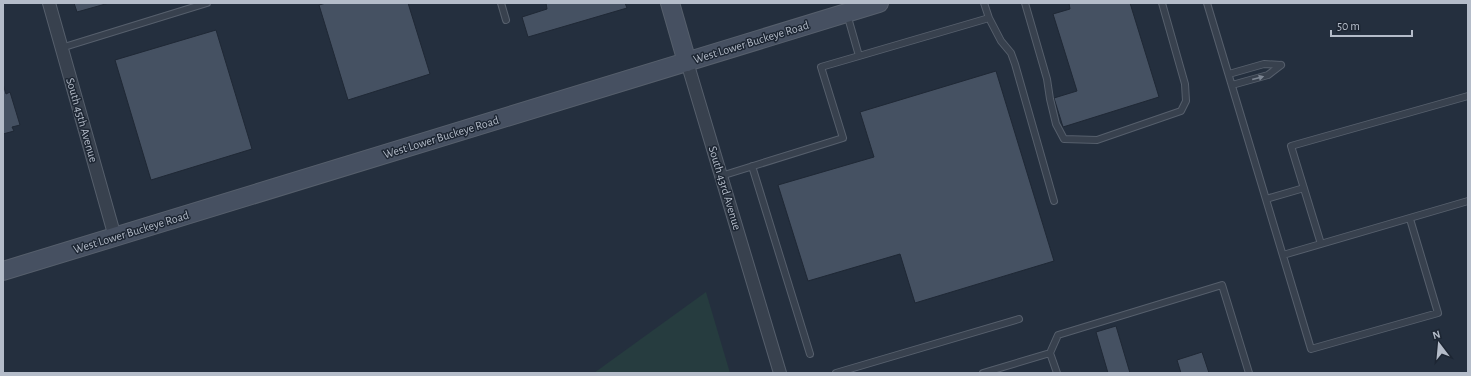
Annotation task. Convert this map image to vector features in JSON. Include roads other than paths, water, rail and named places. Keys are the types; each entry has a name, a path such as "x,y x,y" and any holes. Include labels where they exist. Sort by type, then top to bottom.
{"main road":[{"name":"South 43rd Avenue","path":"670,3 688,62"},
{"name":"West Lower Buckeye Road","path":"3,271 879,3"}],"street":[{"name":"South 45th Avenue","path":"49,3 115,237"},
{"name":"South 43rd Avenue","path":"688,62 780,373"}],"lane":[{"path":"61,48 207,3"},
{"path":"501,3 506,20"},
{"path":"984,3 989,18 1001,41 1011,53 1016,64 1054,201"},
{"path":"1025,3 1047,79 1056,124 1064,139 1072,141 1097,140 1181,111 1186,101 1185,84 1162,3"},
{"path":"1207,3 1311,349 1438,312 1410,219"},
{"path":"846,13 859,56"},
{"path":"721,176 843,138 821,67 989,18"},
{"path":"1228,74 1264,64 1281,64 1268,75 1232,85"},
{"path":"1321,244 1291,146 1468,96"},
{"path":"752,166 810,354"},
{"path":"1266,200 1304,188"},
{"path":"1283,255 1468,201"},
{"path":"1056,373 1050,353 1058,335 1222,285 1249,373"},
{"path":"836,373 1019,319"},
{"path":"983,373 1050,353"}]}
